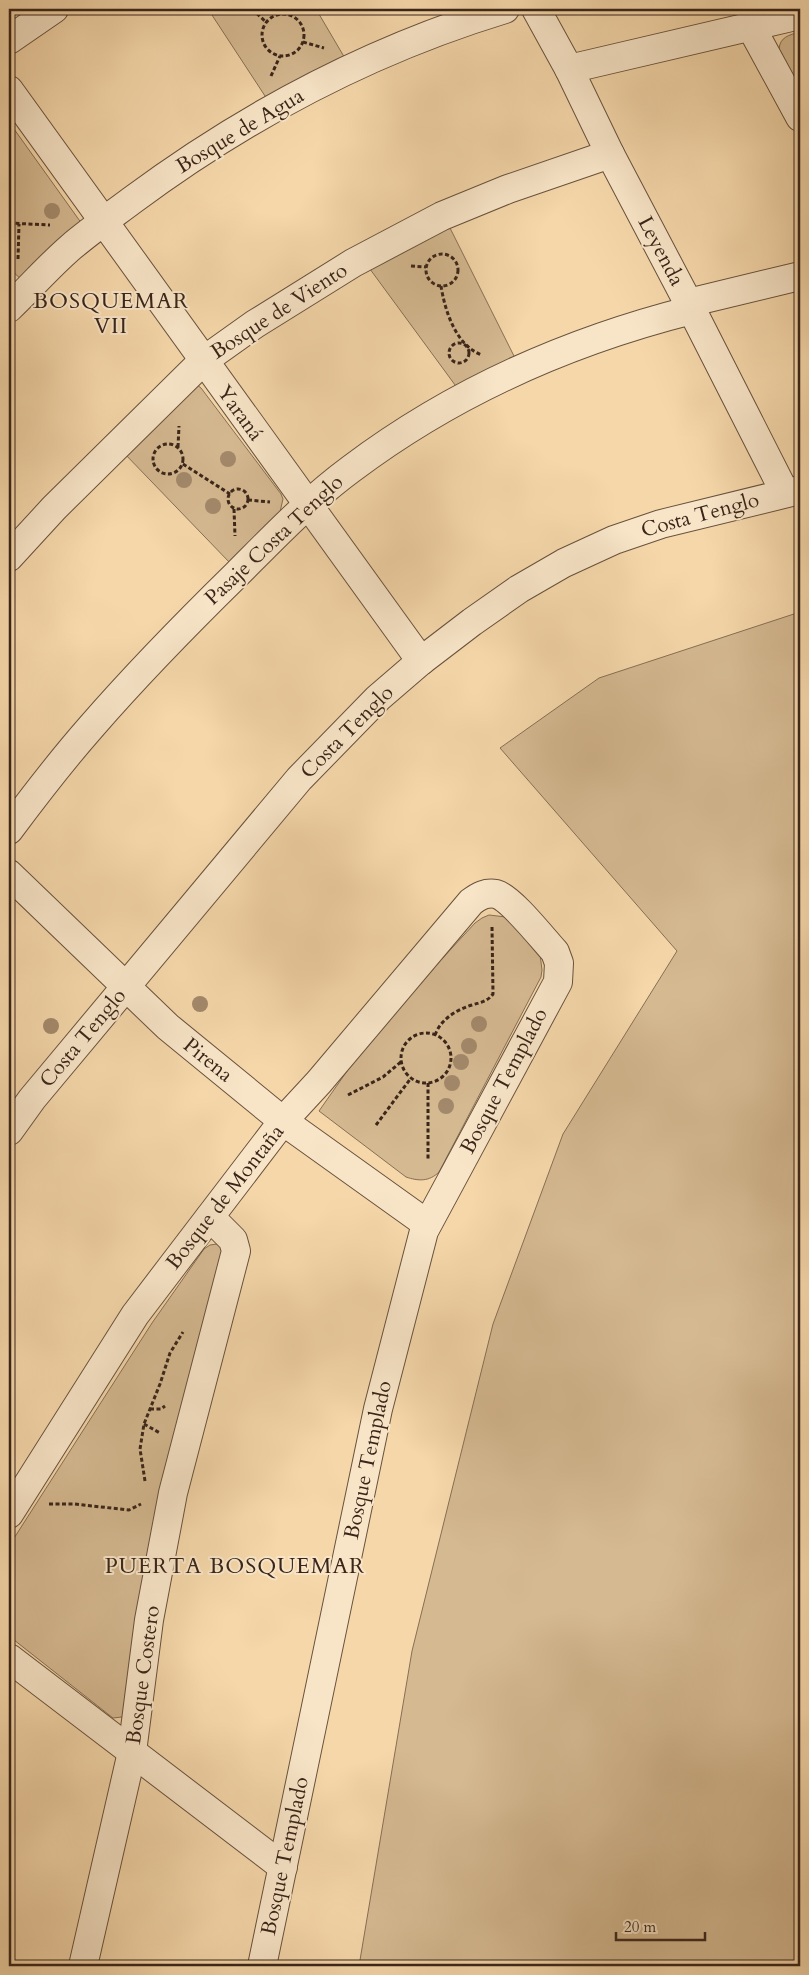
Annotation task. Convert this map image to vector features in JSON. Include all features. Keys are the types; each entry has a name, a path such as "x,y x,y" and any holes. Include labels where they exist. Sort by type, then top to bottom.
{"street":[{"path":"9,40 54,9"},
{"name":"Bosque de Agua","path":"9,308 70,247 164,176 234,131 351,68 412,42 505,9"},
{"name":"Leyenda","path":"536,9 569,69 610,154 690,306 792,491"},
{"path":"569,69 800,15"},
{"path":"751,27 800,117"},
{"name":"Yaraná","path":"9,90 421,661"},
{"name":"Bosque de Viento","path":"9,558 54,508 203,361 254,324 306,291 407,233 442,216 508,189 610,154"},
{"name":"Pasaje Costa Tenglo","path":"9,830 90,728 197,612 307,504 351,469 459,399 522,369 592,339 642,322 690,306 800,276"},
{"name":"Costa Tenglo","path":"9,1131 32,1099 299,779 378,698 421,661 519,589 564,563 614,540 662,524 792,491"},
{"name":"Pirena","path":"9,874 168,1027 283,1121 427,1224"},
{"name":"Bosque Templado","path":"262,1966 378,1409 418,1249 427,1224 558,982 559,963 555,952 508,901 498,895 487,894 471,902"},
{"name":"Bosque de Montaña","path":"9,1514 135,1315 283,1121 319,1082 471,902"},
{"name":"Bosque Costero","path":"83,1966 132,1752 149,1620 159,1505 196,1400 236,1251 233,1240 210,1217"},
{"path":"9,1658 283,1868"}],"path":[{"path":"252,9 266,22"},
{"path":"279,14 286,14 299,21 304,35 299,48 294,54 287,56 273,54 268,50 262,40 263,27 266,22 279,14"},
{"path":"442,254 451,256 455,260 458,270 452,283 442,286 430,280 426,272 430,259 442,254"},
{"path":"442,286 446,306 460,339 466,346 469,353 466,361 462,363 453,361 449,353 453,346 462,344 466,346 477,353 522,369"},
{"path":"172,444 181,452 182,464 175,473 163,474 154,466 153,454 161,445 172,444"},
{"path":"182,464 230,494"},
{"path":"236,490 243,491 248,496 246,506 240,509 231,507 228,500 230,494 236,490"},
{"path":"435,1035 440,1024 449,1016 462,1009 483,1003 493,994 492,926"},
{"path":"418,1034 435,1035 448,1045 452,1056 443,1076 439,1080 428,1083 419,1082 411,1078 405,1070 402,1061 403,1050 409,1040 418,1034"},
{"path":"341,1098 383,1077 402,1061"},
{"path":"376,1124 411,1078"},
{"path":"428,1083 428,1166"},
{"path":"46,1504 74,1504 130,1510 144,1503 159,1505 140,1449 140,1438 146,1416 157,1394 170,1353 185,1330"}],"shaded area":[{"path":"208,9 316,9 346,60 267,99"},
{"path":"800,32 800,91 779,49 783,39"},
{"path":"9,122 82,224 24,282 9,268"},
{"path":"448,224 516,360 458,389 367,265"},
{"path":"196,384 201,388 283,499 280,512 231,564 123,452"},
{"path":"800,612 800,1966 359,1966 412,1651 493,1324 563,1134 677,951 500,748 599,678"},
{"path":"489,915 506,917 540,954 541,977 439,1172 431,1178 423,1180 406,1177 319,1111 357,1057 440,961 475,923"},
{"path":"217,1244 226,1249 125,1712 122,1717 113,1718 9,1636 9,1546 152,1323 204,1249 210,1245"}],"district":[{"name":"BOSQUEMAR VII","path":"111,314"},
{"name":"PUERTA BOSQUEMAR","path":"235,1566"}]}
